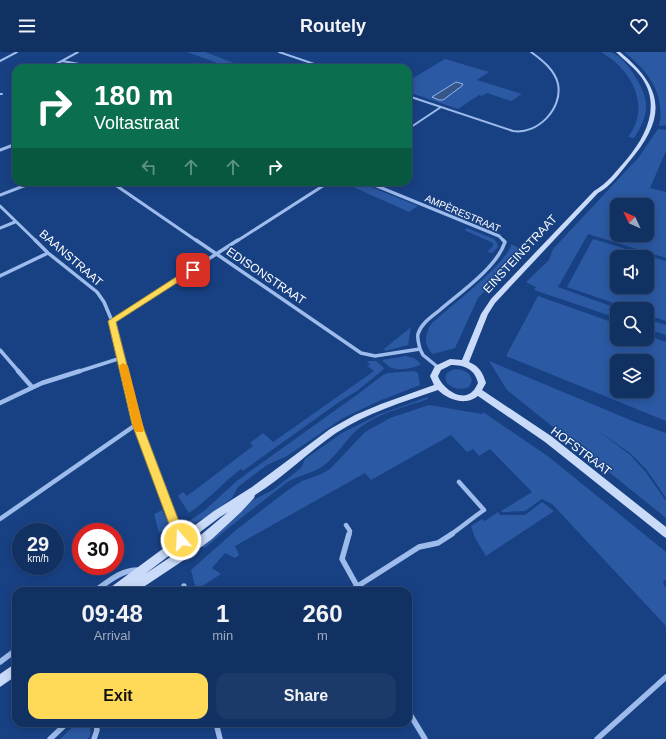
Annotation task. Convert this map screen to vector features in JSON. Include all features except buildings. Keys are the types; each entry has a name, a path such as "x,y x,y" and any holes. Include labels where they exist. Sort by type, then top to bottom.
{"main road":[{"name":"EINSTEINSTRAAT","path":"465,363 485,314 494,301 596,192 602,189 627,163 639,148 650,128 655,107 652,93 639,70 618,52"},
{"path":"450,362 465,363 480,374 482,383 478,392 468,398 455,397 443,392 438,387 435,376 439,368 450,362"},
{"path":"120,587 181,540 231,504 255,490 320,440 351,420 384,406 438,387"},
{"name":"HOFSTRAAT","path":"478,392 548,440 666,534"},
{"path":"134,587 194,547 232,514 255,490"},
{"path":"0,681 12,672"}],"street":[{"path":"0,61 17,52"},
{"path":"56,64 78,52"},
{"path":"279,52 314,64"},
{"path":"412,97 513,131 521,132 531,130 551,114 555,108 560,91 554,72 546,63 531,52"},
{"path":"62,61 79,64"},
{"path":"412,126 441,107"},
{"path":"0,150 12,146"},
{"path":"0,195 24,186"},
{"name":"EDISONSTRAAT","path":"117,186 365,355 378,356 420,349"},
{"path":"112,321 323,186"},
{"name":"AMPÈRESTRAAT","path":"377,186 499,236 504,240 505,244 503,250 480,276 424,323 418,334 420,349"},
{"name":"BAANSTRAAT","path":"0,206 48,253 97,292 104,302 112,321 137,424 181,540"},
{"path":"0,228 15,222"},
{"path":"0,276 48,253"},
{"path":"420,349 439,368"},
{"path":"0,350 32,387"},
{"path":"0,403 32,387 121,358"},
{"path":"0,520 137,424"},
{"path":"346,525 350,531 342,559 357,586 419,547 438,543 466,526 470,519 484,510 459,482"},
{"path":"100,587 118,574 131,569 141,570"},
{"path":"0,662 12,653"},
{"path":"597,739 666,677"},
{"path":"412,718 425,739"},
{"path":"50,739 63,727"},
{"path":"94,739 97,727"},
{"path":"217,727 220,739"}],"shaded area":[{"path":"187,52 205,52 236,64 220,64"},
{"path":"601,52 616,54 622,59 633,73 645,97 646,113 634,138 628,137 635,125 638,113 638,101 635,89 621,68 612,59"},
{"path":"624,52 666,52 666,125 659,126 660,104 653,84 641,67"},
{"path":"445,59 489,72 477,80 522,94 511,101 487,93 482,96 479,95 458,109 412,93 412,79"},
{"path":"456,82 463,84 443,100 432,97"},
{"path":"658,129 666,130 666,151 650,188 666,192 666,258 654,254 654,250 640,250 614,242 654,242 654,198 610,198 610,241 588,234 558,287 610,306 610,316 534,290 536,287 526,282 549,260 553,249 639,157"},
{"path":"351,186 368,186 418,206 409,212"},
{"path":"467,228 494,239 498,247 492,253 487,252 493,246 493,243 464,230"},
{"path":"593,239 630,250 610,250 610,294 654,294 654,257 666,261 666,321 654,317 654,302 611,302 567,287"},
{"path":"511,244 521,249 506,270 478,298 455,348 433,354 426,343 427,332 431,324 500,262 508,252"},
{"path":"538,296 610,322 610,346 654,346 654,338 666,342 666,421 506,356"},
{"path":"654,321 666,325 666,335 654,331"},
{"path":"411,327 408,345 385,351 384,349"},
{"path":"406,356 414,358 421,364 407,369 395,369 389,367 382,360"},
{"path":"367,361 376,361 384,369 357,391 342,400 243,471 241,469 203,503 189,513 178,496 183,492 187,496 253,446 250,443 263,433 273,442 374,371 367,366 370,365"},
{"path":"489,361 635,422 666,433 666,498 646,469 630,453 598,431 629,454 645,471 666,501 666,518 507,390"},
{"path":"454,369 463,370 470,375 472,381 469,387 461,389 452,387 446,381 447,373"},
{"path":"414,371 418,373 420,385 379,401 343,418 287,456 267,465 238,487 232,498 208,516 192,524 186,523 204,511 238,480 383,375 388,373"},
{"path":"428,397 428,399 392,411 366,423 353,433 335,455 320,468 286,483 205,548 202,547 201,545 253,500 273,490 301,468 305,459 342,433 380,414"},
{"path":"429,405 482,414 483,412 549,457 666,552 666,579 663,582 666,589 666,626 552,504 542,499 525,511 502,512 501,511 532,492 490,449 479,456 473,449 467,452 451,435 371,480 365,473 235,546 239,555 235,558 225,553 212,568 221,574 201,587 195,587 191,570 236,530 288,490 302,481 330,469 365,432 390,418"},
{"path":"542,502 554,511 486,556 475,538 471,526 482,519 485,521 498,512 500,515 525,515"},
{"path":"162,510 170,526 159,533 154,514"},
{"path":"73,727 90,727 91,733 88,739 60,739"}],"slow traffic":[{"path":"123,366 139,429"}],"route":[{"path":"181,540 137,424 112,321 193,270"}]}
